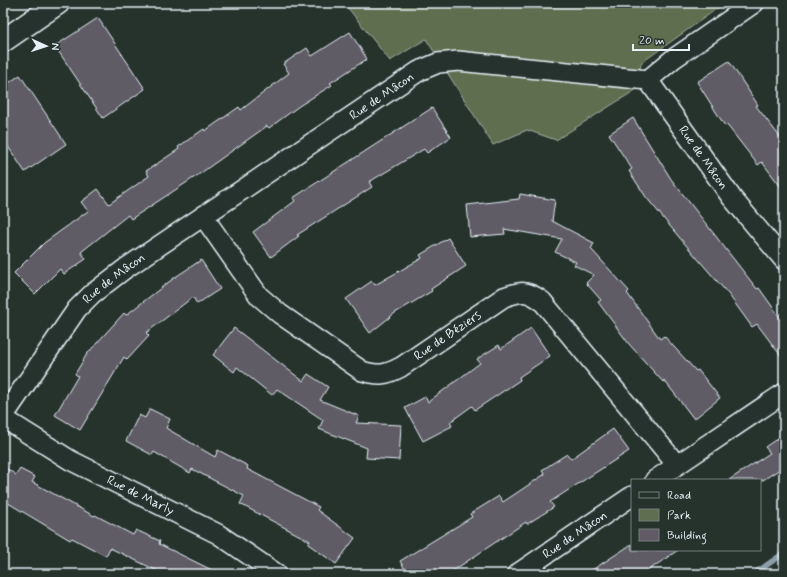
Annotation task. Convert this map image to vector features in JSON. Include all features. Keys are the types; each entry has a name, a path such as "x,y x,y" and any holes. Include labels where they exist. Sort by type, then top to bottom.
{"street":[{"path":"3,41 58,3"},
{"path":"648,80 673,59 754,3"},
{"name":"Rue de Mâcon","path":"3,418 77,309 92,294 126,268 419,71 438,63 458,61 648,80 732,198 784,260"},
{"name":"Rue de Béziers","path":"203,216 259,296 280,314 362,371 375,375 389,374 402,367 504,297 518,292 531,293 542,301 677,465"},
{"path":"656,479 784,393"},
{"name":"Rue de Marly","path":"3,418 70,460 218,534 277,574"},
{"name":"Rue de Mâcon","path":"517,574 631,497"}],"green space":[{"path":"344,3 725,3 641,63 637,89 556,140 527,130 493,145 426,39 390,61"}],"building":[{"path":"98,18 145,89 103,118 55,46"},
{"path":"350,32 367,59 330,83 332,85 299,106 269,128 267,126 198,175 131,219 128,215 81,252 86,259 64,274 60,269 35,294 14,273 44,243 88,211 81,202 98,189 109,204 149,176 146,171 179,149 178,147 204,129 205,131 239,107 241,110 289,73 283,64 307,48 312,56"},
{"path":"729,61 758,105 756,106 784,142 784,191 762,162 758,165 727,125 725,126 697,82"},
{"path":"20,75 66,144 25,172 3,139 3,87"},
{"path":"432,108 451,137 427,153 424,149 369,182 372,187 297,235 299,236 271,257 253,232 295,201 293,198"},
{"path":"633,118 671,179 757,289 759,288 784,323 784,360 757,324 752,327 729,295 646,197 629,171 632,169 609,134"},
{"path":"520,194 555,200 552,221 594,243 591,249 629,291 627,293 660,339 664,336 696,371 698,370 720,398 694,419 664,380 663,382 629,344 598,302 601,300 586,283 594,275 574,265 576,262 555,252 562,239 504,229 505,234 470,237 467,205 519,199"},
{"path":"448,238 466,266 431,289 432,291 395,313 370,333 346,299 372,281 375,285 422,258 420,255"},
{"path":"201,260 220,289 197,304 193,297 146,333 149,336 127,360 124,357 80,430 55,415 78,376 75,374 87,354 124,313 126,315 174,278"},
{"path":"234,328 303,381 308,374 328,387 320,400 359,416 356,423 401,425 399,460 366,458 367,448 319,429 323,420 277,389 272,395 237,367 234,372 213,355"},
{"path":"531,328 550,356 519,377 520,380 475,410 472,406 450,422 452,426 423,441 405,408 425,397 428,402 480,363 477,359 499,345 501,349"},
{"path":"150,409 170,419 166,428 215,457 218,450 248,466 247,469 319,507 317,510 355,538 336,564 308,544 310,541 240,504 244,496 192,469 190,473 154,452 152,455 126,441 139,415 145,418"},
{"path":"613,429 629,451 550,502 554,507 527,524 526,522 448,574 408,574 400,561 472,517 470,514 499,496 503,502 545,474 542,470 567,454 571,459"},
{"path":"784,434 784,474 780,469 763,480 731,479 770,453 765,447"},
{"path":"3,466 16,475 20,469 35,477 32,482 94,516 95,515 133,535 136,530 160,541 159,544 220,574 164,574 110,548 106,556 72,538 70,540 3,500"},
{"path":"631,545 631,551 677,551 643,574 586,574"}],"waterway":[{"path":"754,574 784,553"}]}
